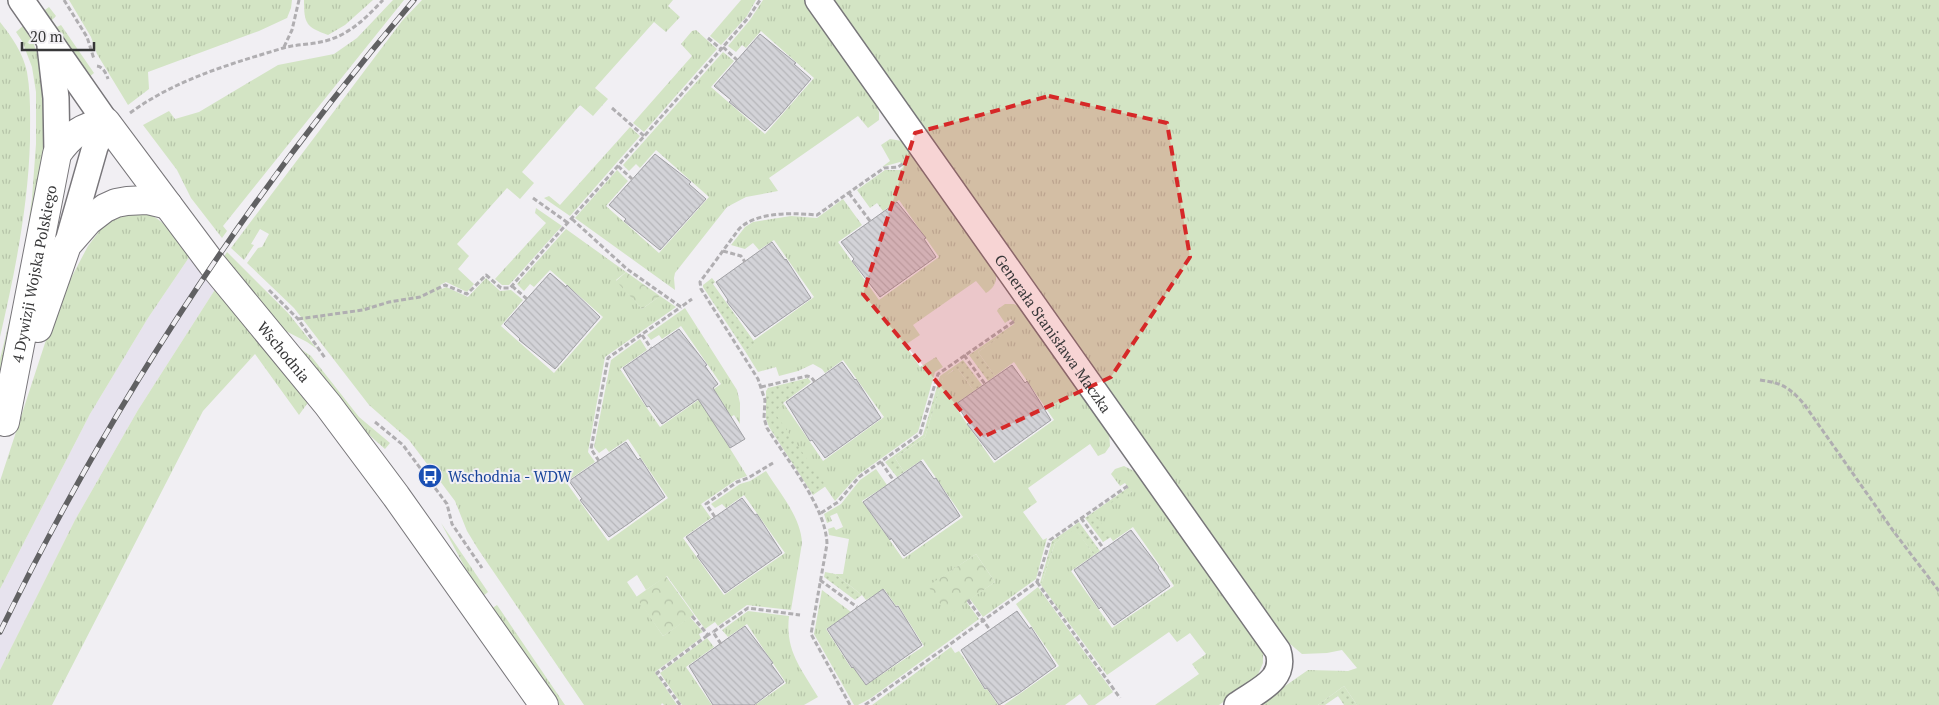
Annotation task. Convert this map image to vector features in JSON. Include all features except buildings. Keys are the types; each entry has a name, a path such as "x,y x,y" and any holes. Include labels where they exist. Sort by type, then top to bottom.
{"street":[{"name":"Wschodnia","path":"20,0 49,41 115,120 168,206 212,264 328,406 396,496 544,705"},
{"name":"Generała Stanisława Maczka","path":"818,0 1278,651 1281,660 1280,669 1275,678 1237,705"},
{"name":"4 Dywizji Wojska Polskiego","path":"2,429 57,154 56,98 49,41"},
{"name":"4 Dywizji Wojska Polskiego","path":"57,154 72,135 93,125 115,120"},
{"name":"4 Dywizji Wojska Polskiego","path":"2,429 67,245 95,147 115,120"},
{"name":"4 Dywizji Wojska Polskiego","path":"67,245 88,221 105,208 116,203 147,200 168,206"}],"path":[{"path":"284,47 292,30 299,0"},
{"path":"115,120 182,82 216,68 284,47 325,41 351,30 383,0"},
{"path":"298,319 363,310 389,302 420,297 445,285 468,294 486,274 501,288 512,286 722,48 748,18 760,0"},
{"path":"708,38 737,60"},
{"path":"612,108 644,136"},
{"path":"850,705 811,634 827,544 826,530 820,513 767,428 764,418 762,387 701,289 702,278 739,229 747,222 753,219 791,213 817,215 884,168 902,165"},
{"path":"618,166 632,179"},
{"path":"849,192 870,221"},
{"path":"533,198 568,223"},
{"path":"572,219 627,269 681,307"},
{"path":"723,251 741,256 745,262"},
{"path":"512,286 527,299"},
{"path":"599,460 591,449 608,358 692,299"},
{"path":"820,513 838,502 859,477 920,434 938,374 1013,322"},
{"path":"642,335 651,348"},
{"path":"964,355 985,384"},
{"path":"762,387 807,376 811,377 815,382"},
{"path":"1760,380 1779,383 1792,390 1804,404 1894,532 1939,591"},
{"path":"374,421 403,445 447,504"},
{"path":"881,462 894,480"},
{"path":"715,517 706,504 737,482 748,478 773,463"},
{"path":"864,705 1037,582 1050,540 1127,485"},
{"path":"1081,518 1104,549"},
{"path":"820,580 857,607"},
{"path":"1037,582 1120,698"},
{"path":"968,600 990,630"},
{"path":"680,705 657,672 748,608 800,615"},
{"path":"692,616 708,635"},
{"path":"713,632 721,644"}],"highlighted area":[{"path":"1049,96 1167,123 1190,257 1111,377 983,437 863,294 915,133"}],"shaded area":[{"path":"190,256 216,288 138,410 75,520 0,670 0,589 90,414 148,318"}],"green space":[{"path":"69,0 292,0 287,18 259,31 148,72 149,89 128,105 97,54 91,37"},
{"path":"304,0 373,0 345,25 328,35 315,30 308,24"},
{"path":"393,0 404,0 223,226 227,231 222,238 191,198 177,170 143,125 169,111 175,119 199,112 278,65 334,54 357,38"},
{"path":"422,0 673,0 668,6 680,17 666,32 654,22 595,88 608,99 593,116 580,105 522,172 534,183 520,199 507,188 457,244 469,256 458,269 474,284 467,292 446,282 440,285 442,289 446,287 468,297 486,278 500,291 511,290 523,300 501,326 554,373 603,317 550,270 534,287 530,284 524,291 517,284 566,229 626,272 616,280 642,309 660,296 676,307 605,357 588,452 595,462 566,482 608,541 668,498 628,439 609,452 606,448 599,453 594,447 611,360 640,339 647,350 620,369 660,427 721,384 681,326 662,339 659,335 651,340 647,335 685,308 737,390 740,403 740,424 734,415 716,426 747,476 736,480 701,504 711,518 683,538 724,595 785,553 744,495 726,508 722,504 715,508 711,504 740,484 750,481 766,471 789,505 801,533 802,543 791,610 747,605 718,626 715,622 705,629 667,576 646,590 637,575 627,582 663,636 690,617 703,632 699,634 701,638 655,672 677,705 664,705 662,703 661,705 584,705 478,549 467,531 455,501 409,440 369,405 294,308 247,263 258,248 262,247 269,234 260,229 251,244 254,245 244,260 231,248 402,21"},
{"path":"741,0 756,0 747,16 721,45 710,36"},
{"path":"763,0 805,0 874,100 879,112 879,120 868,128 858,116 769,178 778,191 746,197 727,207 675,273 675,290 575,218 617,170 628,181 606,206 659,253 709,197 656,150 640,168 636,164 629,171 623,165 723,52 734,61 711,87 765,134 814,78 761,31 746,48 742,45 736,52 728,46 750,20"},
{"path":"834,0 1939,0 1939,705 1357,705 1344,686 1318,705 1258,705 1308,670 1348,671 1357,668 1342,650 1302,654 1289,643"},
{"path":"49,7 56,16 52,20 57,27 61,25 94,73 88,78 42,12"},
{"path":"0,22 9,33 23,58 27,72 30,141 24,215 16,264 0,337"},
{"path":"24,25 30,33 42,68 50,136 0,390 0,359 21,274 32,198 36,144 36,92 32,67 22,41 16,32"},
{"path":"696,30 717,49 644,132 633,123 692,56 681,44 692,31"},
{"path":"630,127 640,136 570,216 544,198 549,196 560,205"},
{"path":"890,139 902,141 906,144 996,273 996,279 993,287 986,293 976,281 913,325 920,335 905,345 920,367 936,357 943,367 935,372 918,432 858,475 835,501 773,412 784,404 823,461 884,417 843,360 825,373 813,364 798,371 779,376 776,367 758,372 745,351 755,344 753,341 814,297 774,240 759,250 753,243 745,249 731,245 745,227 753,222 791,216 817,218 843,199 862,225 838,242 879,300 939,257 899,200 883,211 877,203 870,208 857,190 885,170 900,170 903,167 900,162 882,167 890,161 881,145"},
{"path":"536,208 562,226 509,285 502,285 495,279 546,223 535,213"},
{"path":"129,211 148,214 160,221 190,256 148,318 90,414 0,589 0,481 46,340 70,280 88,246 107,221"},
{"path":"227,252 288,313 317,349 278,327 223,258"},
{"path":"626,272 660,296 642,309 616,281"},
{"path":"712,278 715,282 713,284 756,344 745,351 703,287"},
{"path":"216,288 309,401 299,415 255,354 203,411 52,705 0,705 0,670 75,520 138,410"},
{"path":"1005,304 1014,304 1022,308 1109,431 1110,446 1105,453 1098,456 1090,444 1028,488 1037,502 1023,512 1043,540 1047,538 1036,579 983,617 970,599 995,582 976,554 929,586 948,614 966,601 979,619 871,698 858,705 854,705 814,634 822,590 851,612 826,629 851,668 853,667 866,685 924,646 898,605 896,606 884,589 866,600 835,574 843,574 849,539 829,535 828,529 834,527 836,530 843,527 837,513 830,516 832,521 827,523 824,514 841,504 860,480 876,469 887,485 862,501 903,559 963,517 923,459 904,472 895,458 925,437 943,377 954,370 958,369 974,391 954,405 994,463 1054,420 1014,362 995,376 978,352 1015,326 1011,319 1005,323 997,311"},
{"path":"1014,324 1016,326 978,352 995,376 988,381 969,355"},
{"path":"289,341 311,356 359,417 390,443 385,449 359,426"},
{"path":"963,360 982,385 974,391 958,369 955,372 953,370 943,378 925,437 895,458 904,472 897,477 885,462 923,435 940,376"},
{"path":"808,378 811,382 774,412 826,486 813,495 769,427 766,419 766,391 768,388"},
{"path":"1124,466 1138,473 1263,651 1263,663 1256,679 1219,705 1155,705 1199,674 1192,664 1206,654 1190,633 1177,642 1169,632 1107,675 1041,585 1055,543 1075,528 1094,555 1071,571 1112,628 1174,586 1133,527 1113,541 1094,514 1124,493 1132,492 1125,483 1120,486 1111,474 1115,469"},
{"path":"1129,487 1132,492 1126,496 1124,494 1095,514 1111,537 1103,542 1085,518"},
{"path":"1079,522 1100,551 1094,555 1075,529 1055,543 1041,585 1052,541"},
{"path":"441,523 488,592 482,597 476,588"},
{"path":"976,554 995,582 948,615 928,586"},
{"path":"825,572 835,574 862,595 855,600 824,577"},
{"path":"666,576 694,615 663,636 636,597"},
{"path":"1038,587 1113,692 1095,705 1088,705 1080,694 1065,705 1004,705 1059,666 1016,604"},
{"path":"497,605 565,705 559,705 491,609"},
{"path":"748,611 789,616 789,639 792,649 800,668 818,697 804,705 755,705 786,683 747,624 728,637 722,630"},
{"path":"707,638 714,647 686,667 712,705 682,705 660,673"},
{"path":"951,647 955,653 959,651 985,690 987,689 998,705 872,705"},
{"path":"1344,686 1357,705 1344,705 1338,696 1325,705 1318,705"}],"railway":[{"path":"0,632 88,464 187,303 240,225 296,148 414,0"}],"place":[{"name":"Wschodnia - WDW","path":"430,476"}]}
